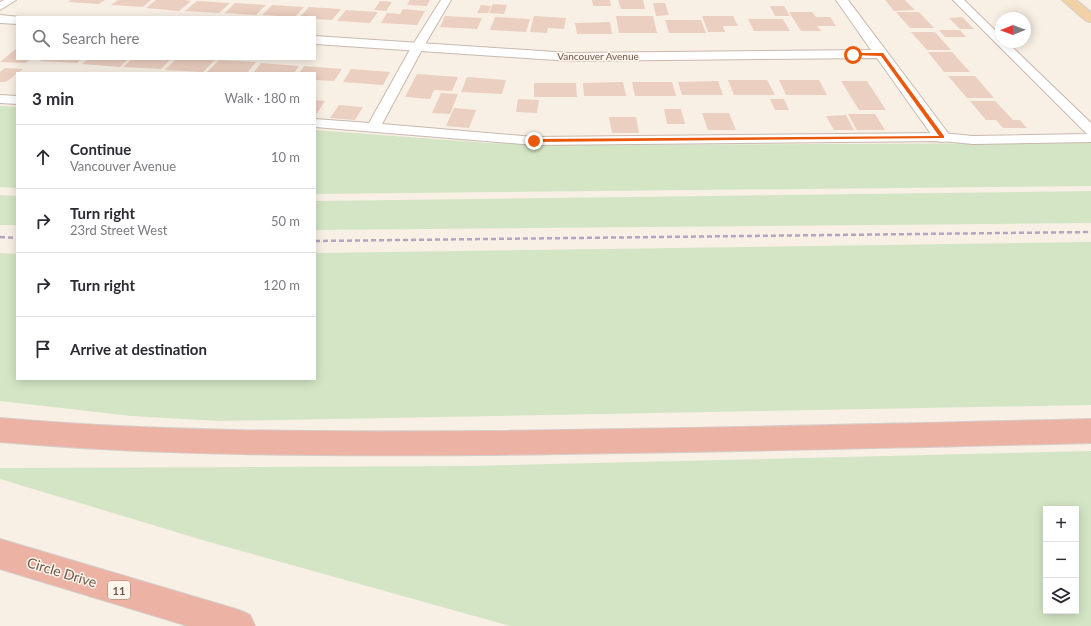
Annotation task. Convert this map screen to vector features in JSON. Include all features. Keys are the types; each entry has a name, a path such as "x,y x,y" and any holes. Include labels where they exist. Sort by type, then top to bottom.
{"highway":[{"path":"0,430 52,435 181,442 313,444 582,442 1091,431"},
{"name":"Circle Drive","path":"0,554 239,626"}],"main road":[{"path":"1068,0 1091,18"}],"street":[{"path":"842,0 942,137"},
{"path":"0,19 16,20"},
{"name":"Vancouver Avenue","path":"316,40 570,57 882,54"}],"lane":[{"path":"0,7 11,0"},
{"path":"374,127 418,46 446,0"},
{"path":"958,0 1091,131"},
{"path":"0,99 16,100"},
{"path":"316,123 534,141 942,137 973,140 1091,138"}],"green space":[{"path":"0,106 16,107 16,188 0,187"},
{"path":"316,130 488,143 566,145 1091,143 1091,186 316,194"},
{"path":"1091,191 1091,223 316,230 316,201"},
{"path":"0,195 16,196 16,225 0,225"},
{"path":"1091,242 1091,405 220,421 131,416 0,401 0,253 16,254 16,380 316,380 316,253"},
{"path":"1091,451 1091,626 510,626 209,542 0,479 0,468 469,466"}],"building":[{"path":"71,0 105,0 99,4 68,2"},
{"path":"118,0 151,0 143,7 111,5"},
{"path":"156,0 191,1 179,11 146,8"},
{"path":"410,0 430,0 427,6 407,5"},
{"path":"592,0 610,0 611,6 593,6"},
{"path":"618,0 643,0 645,9 621,9"},
{"path":"885,0 905,0 915,10 894,11"},
{"path":"197,1 230,3 219,13 185,11"},
{"path":"380,1 392,2 386,11 374,10"},
{"path":"235,3 266,5 256,15 225,13"},
{"path":"653,3 665,3 669,15 656,16"},
{"path":"493,4 507,5 504,14 489,13"},
{"path":"272,5 304,7 296,16 262,15"},
{"path":"481,5 491,6 488,13 477,13"},
{"path":"770,6 784,6 790,16 775,16"},
{"path":"309,7 341,9 332,20 316,19 316,16 301,16"},
{"path":"403,9 425,11 417,25 381,23 387,13 400,14"},
{"path":"346,10 378,12 370,23 337,21"},
{"path":"789,12 812,12 816,17 830,17 836,26 817,26 821,31 801,31"},
{"path":"896,12 919,12 934,28 910,28"},
{"path":"445,16 482,18 477,29 440,27"},
{"path":"534,16 566,18 564,29 548,28 547,33 530,32"},
{"path":"616,16 653,16 657,33 619,33"},
{"path":"702,16 733,16 738,26 723,26 725,32 708,32"},
{"path":"495,17 530,19 526,32 490,30"},
{"path":"962,17 974,29 960,29 949,18"},
{"path":"748,19 783,19 790,31 754,31"},
{"path":"665,20 701,20 706,33 669,33"},
{"path":"610,22 612,34 577,34 575,23"},
{"path":"939,30 960,30 966,37 945,37"},
{"path":"911,32 935,32 951,50 927,50"},
{"path":"16,49 16,60 30,60 25,63 0,62"},
{"path":"928,52 952,52 970,72 944,72"},
{"path":"41,60 80,60 77,63 40,61"},
{"path":"87,60 127,60 120,67 82,64"},
{"path":"131,60 170,60 161,69 123,67"},
{"path":"175,60 215,60 203,72 165,70"},
{"path":"219,60 256,62 248,72 207,72"},
{"path":"261,63 299,66 295,72 254,72"},
{"path":"304,66 342,69 334,81 316,80 316,72 300,72"},
{"path":"5,68 23,69 19,72 16,72 16,74 6,82 0,82 0,72"},
{"path":"351,69 390,72 383,85 343,82"},
{"path":"417,74 458,77 452,91 434,90 430,99 405,97"},
{"path":"948,76 975,76 994,98 967,98"},
{"path":"467,77 506,80 502,94 461,92"},
{"path":"728,80 767,80 775,95 734,95"},
{"path":"779,80 819,80 827,95 786,95"},
{"path":"718,81 723,95 682,95 678,82"},
{"path":"841,81 867,81 886,110 859,110"},
{"path":"623,82 626,96 584,96 583,83"},
{"path":"632,82 672,82 676,96 635,96"},
{"path":"534,83 576,83 577,97 534,97"},
{"path":"441,93 458,94 450,114 432,113"},
{"path":"518,99 539,100 537,113 516,112"},
{"path":"770,99 784,99 789,110 775,110"},
{"path":"316,100 325,101 316,114"},
{"path":"970,101 995,101 1013,120 1020,120 1027,128 1003,128 996,120 986,120"},
{"path":"339,105 363,107 355,120 330,118"},
{"path":"454,108 476,110 469,128 446,126"},
{"path":"664,109 681,109 685,124 667,124"},
{"path":"702,113 729,113 736,130 708,130"},
{"path":"848,114 875,114 885,130 857,130"},
{"path":"846,115 854,130 834,130 826,116"},
{"path":"609,117 636,117 639,133 612,133"}],"railway":[{"path":"316,241 1091,232"},
{"path":"0,237 16,238"}],"route":[{"path":"534,141 942,137 882,54 853,55"}]}
